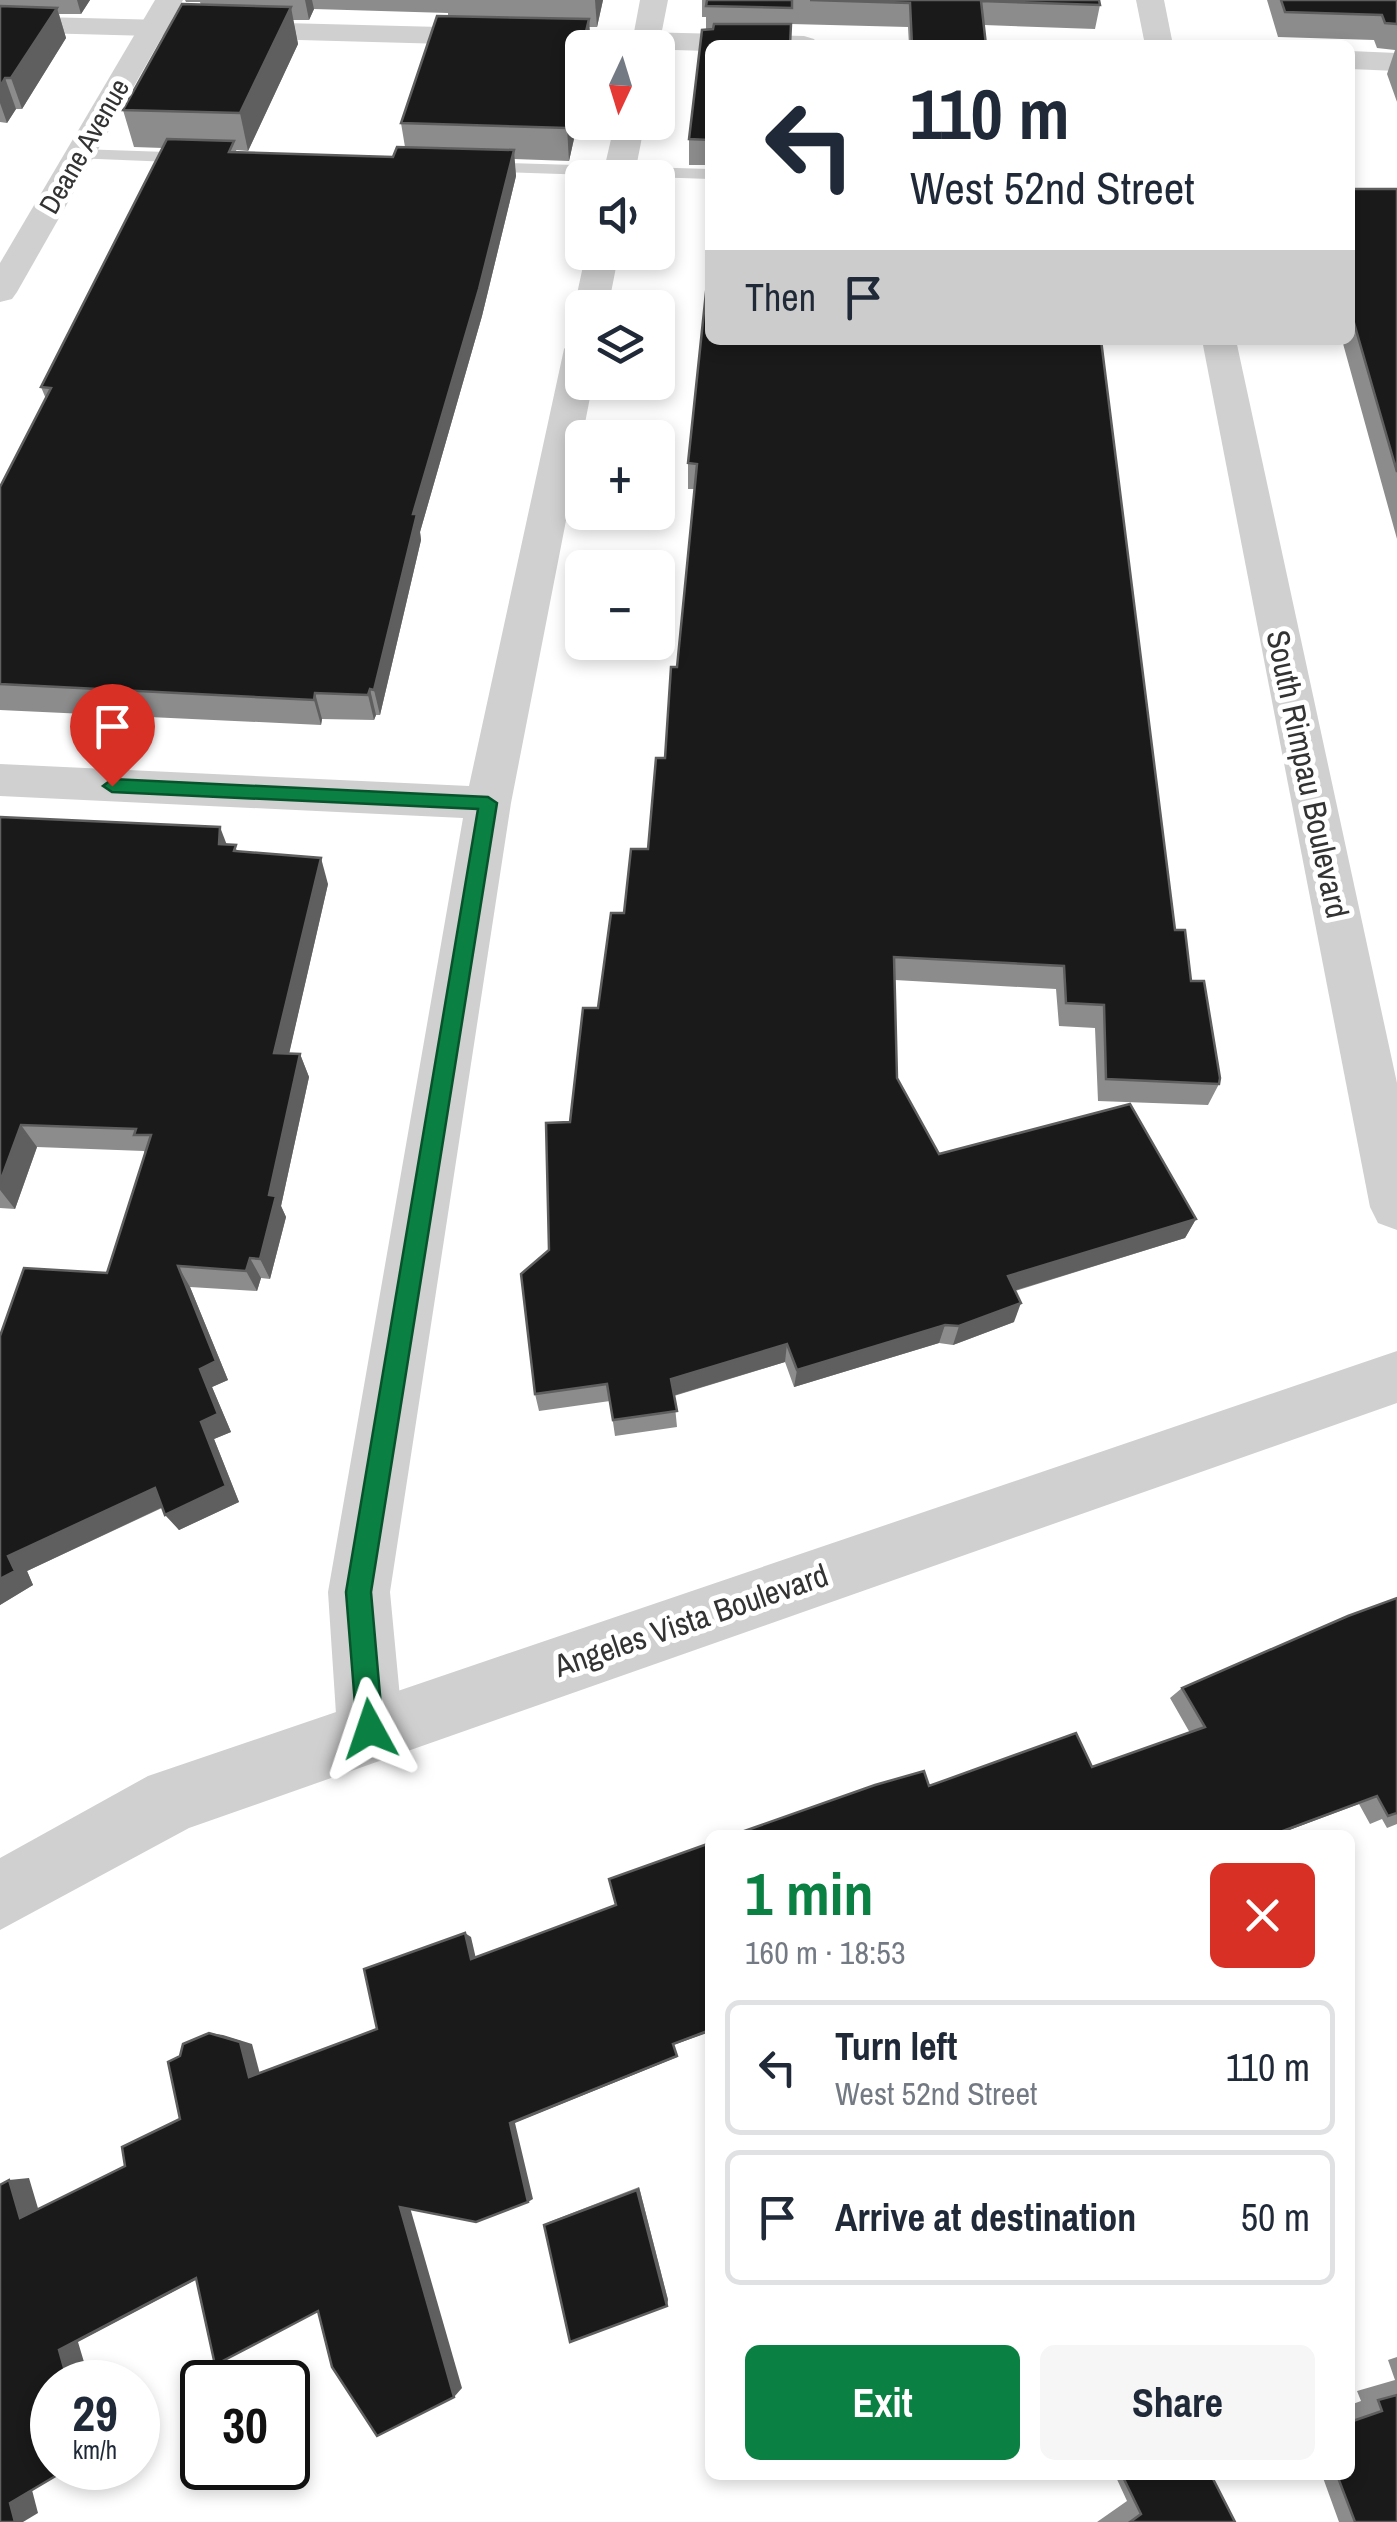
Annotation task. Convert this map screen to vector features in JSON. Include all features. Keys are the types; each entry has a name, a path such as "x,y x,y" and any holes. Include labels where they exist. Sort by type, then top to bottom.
{"street":[{"path":"649,30 654,0"},
{"path":"1150,0 1158,40"},
{"path":"0,24 161,14 565,39"},
{"name":"Deane Avenue","path":"0,292 161,14"},
{"path":"675,44 705,44"},
{"path":"1355,60 1397,62"},
{"name":"South Rimpau Boulevard","path":"1220,345 1397,1208"},
{"path":"370,1729 358,1592 488,803 571,400"},
{"path":"0,780 488,803"},
{"name":"Angeles Vista Boulevard","path":"0,1896 172,1800 1397,1377"}],"lane":[{"path":"79,154 214,158"},
{"path":"465,166 565,171"},
{"path":"675,174 705,174"}],"building":[{"path":"707,0 792,0 792,8 706,6"},
{"path":"810,0 1099,0 1100,5 981,1 985,40 912,40 910,3"},
{"path":"1281,0 1397,0 1397,24 1385,23 1382,15 1285,12"},
{"path":"182,4 291,7 240,113 123,110"},
{"path":"0,6 57,8 11,78 5,78 0,87"},
{"path":"437,16 589,19 586,30 565,30 565,128 401,123"},
{"path":"714,24 791,24 790,40 705,40 705,140 689,139 702,30 713,29"},
{"path":"167,139 234,141 229,152 393,157 397,147 514,150 479,289 413,514 417,514 374,690 370,689 368,695 315,693 314,700 0,684 0,487 51,388 41,387"},
{"path":"1355,189 1397,189 1397,472 1355,326"},
{"path":"705,302 705,345 1102,345 1175,930 1185,930 1191,981 1204,981 1220,1078 1219,1084 1106,1079 1104,1005 1066,1003 1064,966 894,957 897,1078 939,1154 1130,1104 1196,1219 1008,1276 1021,1303 959,1326 945,1325 797,1370 787,1344 671,1379 677,1411 613,1420 607,1384 535,1394 521,1274 549,1250 546,1123 570,1122 583,1008 598,1008 611,913 624,913 631,849 648,849 656,758 665,758 671,667 677,667 697,464 688,463"},
{"path":"0,817 220,827 219,844 236,845 234,851 321,858 274,1053 300,1054 269,1195 276,1196 260,1259 250,1258 246,1271 178,1266 216,1361 200,1369 218,1414 201,1422 226,1486 165,1515 155,1488 8,1556 15,1571 0,1579 0,1336 24,1268 107,1273 151,1135 134,1135 136,1129 21,1125 0,1182"},
{"path":"1397,1598 1397,1813 1388,1816 1377,1796 1285,1830 747,1830 924,1771 929,1786 1076,1733 1092,1767 1205,1727 1182,1688"},
{"path":"705,1845 705,2032 673,2044 677,2056 510,2123 528,2202 476,2222 400,2207 454,2397 377,2436 332,2367 318,2311 225,2360 214,2360 196,2278 59,2350 62,2360 30,2360 32,2490 10,2503 15,2522 0,2522 0,2185 9,2180 20,2218 125,2166 122,2147 180,2119 168,2062 180,2056 183,2044 209,2033 240,2042 249,2077 377,2029 364,1969 465,1933 471,1959 616,1905 609,1879"},
{"path":"637,2190 667,2306 570,2342 544,2225"},
{"path":"1397,2395 1397,2522 1355,2522 1339,2480 1355,2480 1355,2420 1382,2411 1378,2400"},
{"path":"1124,2480 1214,2480 1235,2522 1130,2522 1141,2514"}],"route":[{"path":"112,786 488,803 358,1592 370,1729"}]}
